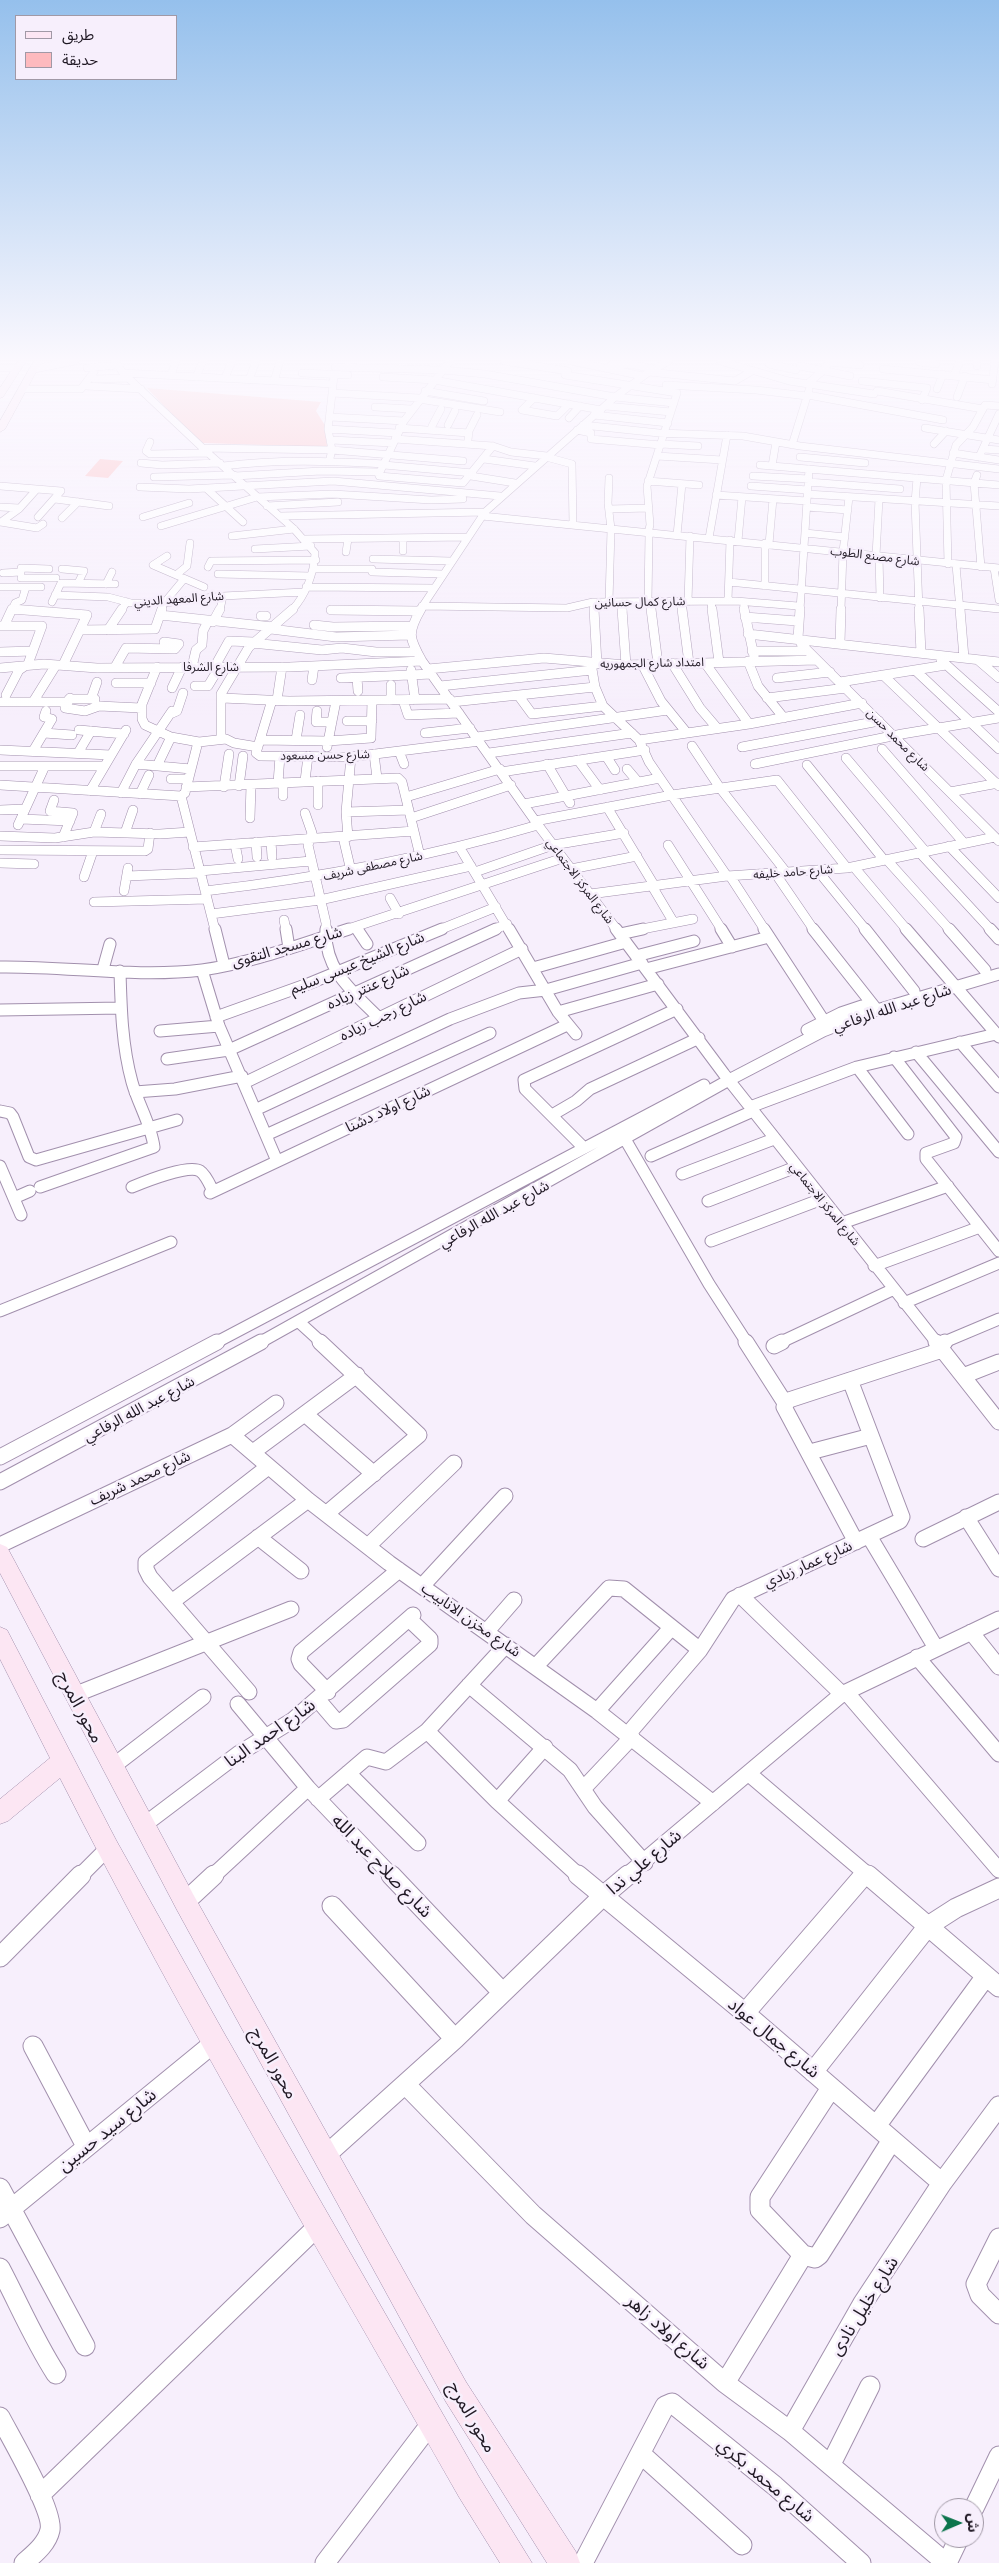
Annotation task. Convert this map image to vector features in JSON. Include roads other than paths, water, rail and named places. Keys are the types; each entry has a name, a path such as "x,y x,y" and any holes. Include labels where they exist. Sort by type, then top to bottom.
{"main road":[{"name":"محور المرج","path":"0,1553 185,1902 456,2392 493,2453 565,2563"},
{"path":"0,1637 108,1848 215,2042 432,2422 516,2563"},
{"path":"0,1813 64,1761"}],"street":[{"path":"221,739 221,696 227,684 251,645 294,610 305,590 316,560 311,546 240,481"},
{"path":"140,488 182,489 333,481 498,498"},
{"path":"433,481 461,483 464,481"},
{"path":"511,481 515,483"},
{"path":"411,631 419,611 433,588 483,514 518,481"},
{"path":"572,481 573,525"},
{"path":"609,481 611,529 609,602"},
{"path":"658,664 649,602 649,508 646,494 648,481 699,485"},
{"path":"708,538 718,481"},
{"path":"769,481 808,492 848,510"},
{"path":"798,638 798,606 808,481"},
{"path":"918,481 915,502 921,653"},
{"path":"946,481 952,564 959,606 964,658"},
{"path":"952,481 999,485"},
{"path":"974,483 981,567"},
{"path":"677,535 682,484"},
{"path":"0,486 62,491 38,516"},
{"path":"751,486 849,498 999,506"},
{"path":"207,488 243,522"},
{"path":"182,489 190,503 199,513"},
{"path":"716,495 773,499 808,492 900,489"},
{"path":"1,522 19,508 36,490"},
{"path":"161,526 224,505 257,497 339,494 388,497 498,498"},
{"path":"337,515 339,494"},
{"path":"381,514 388,497"},
{"path":"728,601 734,540 742,497"},
{"path":"840,643 840,594 849,498"},
{"path":"55,499 109,506"},
{"path":"765,586 767,544 773,499"},
{"path":"879,499 878,556 880,598"},
{"path":"62,518 78,502"},
{"path":"244,508 338,502"},
{"path":"143,518 190,503"},
{"path":"258,512 267,506"},
{"path":"0,507 19,508"},
{"path":"609,509 649,508"},
{"name":"شارع مصنع الطوب","path":"280,516 483,514 648,533 734,540 996,568"},
{"path":"1,522 37,528 43,524"},
{"path":"232,536 257,530 294,529"},
{"path":"245,534 255,549 252,569"},
{"path":"805,534 844,537"},
{"path":"689,663 685,602 690,536"},
{"path":"374,549 403,538 468,537"},
{"path":"403,538 403,550"},
{"path":"304,539 348,539 374,549 451,561"},
{"path":"346,552 348,539"},
{"path":"81,630 155,629 164,603 187,566 190,543"},
{"path":"255,549 311,546"},
{"path":"370,588 374,549"},
{"path":"167,556 153,565 204,587"},
{"path":"208,566 211,561 316,560"},
{"path":"197,599 204,587 230,565 231,561"},
{"path":"996,568 999,600"},
{"path":"1,573 49,569"},
{"path":"62,569 84,571 78,583"},
{"path":"21,570 56,578"},
{"path":"2,626 15,603 22,600 21,570"},
{"path":"218,574 372,571 443,574"},
{"path":"106,584 112,572"},
{"path":"729,582 999,609"},
{"path":"47,611 61,583 115,584"},
{"path":"0,587 41,587"},
{"name":"شارع المعهد الديني","path":"55,595 108,597 126,602 164,603 222,596 305,590 335,592 370,588 433,588"},
{"path":"192,667 196,650 202,644 203,631 219,613 222,596"},
{"name":"شارع كمال حسانين","path":"419,611 567,608 594,602 728,601 798,606"},
{"path":"108,630 126,602"},
{"path":"594,602 593,666 595,687 603,706 636,736 645,750 649,762 729,876 824,1021"},
{"path":"622,602 626,665"},
{"path":"711,602 719,662"},
{"path":"743,602 752,651 751,661 755,681 784,718"},
{"path":"12,608 87,615 81,630 33,702"},
{"path":"330,610 419,611"},
{"path":"355,618 419,611"},
{"path":"160,615 210,622 258,625 336,637 411,631"},
{"path":"258,625 263,616"},
{"path":"745,617 798,621"},
{"path":"314,625 411,631"},
{"path":"2,626 42,626 28,664 19,670 3,698 33,702 93,699 97,682"},
{"name":"شارع المركز الاجتماعي","path":"411,631 416,652 489,753 536,823 796,1167 998,1420"},
{"path":"748,634 798,638 999,662"},
{"name":"شارع محمد حسن","path":"798,638 808,651 997,839"},
{"path":"340,692 319,701 221,696 196,690 205,688 211,682 229,641 296,651 342,648 376,652 416,652"},
{"path":"115,667 126,648 175,649 179,644 164,642"},
{"path":"0,652 33,651"},
{"name":"شارع حسن مسعود","path":"296,651 286,667 274,700 259,744 258,756 325,757 337,768 351,757 668,710"},
{"path":"752,651 808,651"},
{"path":"934,655 999,712"},
{"name":"امتداد شارع الجمهوريه","path":"340,692 358,678 544,658 593,666 817,660"},
{"path":"978,660 999,678"},
{"name":"شارع الشرفا","path":"0,668 28,664 115,667 286,667 422,661"},
{"path":"705,662 749,724"},
{"path":"642,664 650,682 668,710 687,733"},
{"path":"672,664 695,700 717,728"},
{"path":"325,757 340,692 342,665"},
{"path":"767,698 843,685 882,675 946,665"},
{"path":"312,680 314,666"},
{"path":"440,686 593,666"},
{"path":"157,667 141,708 142,723 171,737 198,742 208,739 221,739 259,744 296,740 328,741 371,738 372,700"},
{"path":"172,688 182,667"},
{"path":"915,670 999,748"},
{"path":"777,678 830,672"},
{"path":"411,673 415,700"},
{"path":"882,675 998,784"},
{"path":"200,678 211,682 227,684"},
{"path":"358,678 358,691"},
{"path":"116,683 150,683"},
{"path":"391,685 392,700"},
{"path":"340,692 353,700 451,701 595,687"},
{"path":"319,701 320,690"},
{"path":"121,793 136,764 158,731 171,713 177,711 183,692"},
{"path":"518,695 530,713 536,714 603,706"},
{"path":"69,700 65,708 69,710 88,711 99,706 141,708"},
{"path":"350,712 353,700"},
{"path":"403,700 408,715 459,713"},
{"path":"489,753 636,736 687,733 784,718 862,703"},
{"path":"33,751 52,719 44,717 46,711"},
{"path":"317,712 316,722 332,722"},
{"path":"296,740 300,715"},
{"path":"756,764 937,728 999,718"},
{"path":"879,720 742,746 768,780 780,781 850,867 998,1035"},
{"path":"347,721 372,721"},
{"path":"425,733 470,728"},
{"path":"78,753 91,731"},
{"path":"44,733 125,732 90,791"},
{"path":"157,766 171,737"},
{"path":"198,742 185,788 190,832 224,964"},
{"path":"692,746 720,788 786,872"},
{"path":"0,750 111,755"},
{"path":"406,797 500,770 645,750"},
{"path":"882,750 964,843"},
{"path":"399,751 404,764"},
{"path":"224,787 230,754"},
{"path":"374,754 377,778"},
{"path":"239,786 243,756"},
{"path":"280,756 283,796"},
{"path":"305,782 308,756"},
{"path":"606,756 615,770"},
{"path":"351,757 345,837 351,871"},
{"path":"846,758 923,852 999,939"},
{"path":"578,760 600,790"},
{"path":"136,764 191,769"},
{"path":"547,764 576,813"},
{"path":"0,766 104,766"},
{"path":"45,766 19,822 70,821"},
{"path":"807,766 886,860 985,970"},
{"path":"0,785 140,794 185,788 318,781 337,768 349,779 395,778 402,782 420,856"},
{"path":"627,769 638,782"},
{"path":"140,794 148,775"},
{"path":"524,804 660,778"},
{"path":"171,779 185,788"},
{"name":"شارع مصطفى شريف","path":"94,902 206,895 351,871 460,848 536,823 606,806 768,780"},
{"path":"318,781 318,805"},
{"path":"950,792 998,784"},
{"path":"250,818 251,785"},
{"path":"346,812 410,814 510,785"},
{"path":"50,811 54,800"},
{"path":"606,806 624,833 674,923"},
{"path":"0,810 25,809"},
{"path":"125,833 133,810"},
{"path":"40,811 72,812 73,814 63,837"},
{"path":"305,813 312,831 308,845 326,923 324,945 338,977 379,1018"},
{"path":"94,832 101,814"},
{"path":"194,847 414,831"},
{"path":"0,836 63,837 94,832 190,832"},
{"path":"0,850 146,851 157,832"},
{"path":"211,914 320,900 473,869 553,845 624,833"},
{"name":"شارع حامد خليفه","path":"590,894 690,880 850,867 964,843 997,839"},
{"path":"271,841 272,857"},
{"path":"256,842 257,857"},
{"path":"235,844 238,859"},
{"path":"668,845 732,947"},
{"path":"949,846 999,898"},
{"path":"460,848 534,968 558,1012 576,1034"},
{"path":"4,863 13,850"},
{"path":"84,877 93,851"},
{"path":"571,869 637,856"},
{"name":"شارع مسجد التقوى","path":"0,968 61,967 120,971 202,970 289,948 399,914 484,887 563,858"},
{"path":"124,890 127,872 143,875 200,872 312,861"},
{"path":"4,863 34,864"},
{"path":"143,875 145,863"},
{"path":"818,871 914,991"},
{"path":"775,873 808,923 874,1007"},
{"path":"390,898 399,914"},
{"name":"شارع الشيخ عيسى سليم","path":"160,1031 218,1021 496,906"},
{"path":"534,968 623,938 693,919"},
{"path":"284,920 289,948"},
{"name":"شارع عنتر زياده","path":"167,1059 229,1050 507,924"},
{"path":"356,927 367,944"},
{"path":"255,1110 450,1019 519,993 546,990 642,963 732,947 770,937"},
{"path":"642,963 694,941"},
{"path":"103,969 110,944"},
{"name":"شارع رجب زياده","path":"135,1092 243,1080 379,1018 522,949"},
{"name":"شارع عبد الله الرفاعي","path":"0,1482 299,1322 456,1235 625,1139 824,1021 952,984 999,966"},
{"path":"202,970 229,1050 277,1161"},
{"path":"14,1198 100,1164 152,1149 155,1145 135,1092 121,1008 120,971"},
{"name":"شارع عبد الله الرفاعي","path":"0,1457 584,1148 727,1077 874,1007 914,991 999,974"},
{"path":"558,1012 658,984"},
{"path":"0,1010 121,1008"},
{"path":"584,1148 525,1088 523,1082 528,1077 677,1009"},
{"name":"شارع اولاد دشنا","path":"132,1187 155,1178 194,1168 202,1172 211,1192 567,1025"},
{"path":"266,1135 490,1034"},
{"path":"651,1156 752,1109 857,1068 894,1057 998,1035"},
{"path":"552,1116 576,1101 590,1088 699,1038"},
{"path":"960,1042 999,1087"},
{"path":"916,1052 999,1152"},
{"path":"894,1057 956,1137 954,1143 928,1151 925,1156 999,1251"},
{"path":"857,1068 908,1134"},
{"path":"0,1110 13,1116 29,1157 32,1159 177,1120"},
{"path":"682,1174 774,1138"},
{"path":"625,1139 709,1284 785,1403 784,1407 863,1540 936,1648"},
{"path":"0,1166 21,1214"},
{"path":"708,1201 796,1167"},
{"path":"842,1223 948,1186"},
{"path":"711,1241 822,1199"},
{"path":"444,1222 456,1235"},
{"path":"874,1266 980,1227"},
{"path":"0,1311 170,1242"},
{"path":"904,1302 999,1263"},
{"path":"774,1346 894,1289"},
{"path":"785,1403 940,1347 999,1320"},
{"path":"299,1322 419,1435 326,1514"},
{"path":"963,1376 999,1362"},
{"path":"253,1452 357,1375"},
{"name":"شارع عمار زبادي","path":"583,1789 630,1736 700,1650 733,1599 898,1524 902,1517 850,1380"},
{"name":"شارع محمد شريف","path":"0,1545 232,1435 276,1403"},
{"path":"305,1414 374,1474"},
{"path":"60,1425 73,1444"},
{"name":"شارع مخزن الانابيب","path":"232,1435 308,1500 399,1570 597,1711 712,1803"},
{"path":"810,1452 871,1436"},
{"path":"368,1546 454,1463"},
{"path":"249,1692 173,1601 150,1577 146,1569 146,1562 268,1467"},
{"path":"422,1586 505,1496"},
{"path":"173,1601 308,1500"},
{"path":"923,1539 999,1502"},
{"path":"966,1517 999,1570"},
{"path":"258,1537 301,1570"},
{"path":"323,1696 300,1664 298,1659 301,1652 399,1570"},
{"path":"536,1666 602,1593 609,1588 624,1589 700,1650"},
{"path":"740,1595 844,1693 999,1870"},
{"path":"487,1631 514,1600"},
{"path":"74,1695 207,1644 291,1608"},
{"name":"شارع احمد البنا","path":"144,1825 238,1754 293,1720 323,1696 411,1617 430,1639 430,1644 343,1720 336,1721 323,1696"},
{"name":"شارع علي ندا","path":"325,2156 455,2039 602,1898 844,1693 999,1619"},
{"path":"597,1711 671,1628"},
{"path":"971,1632 999,1667"},
{"path":"185,1902 313,1794 348,1773 367,1757 383,1762 388,1761 427,1731 506,1645"},
{"path":"917,1657 999,1754"},
{"path":"469,1685 570,1770 601,1814 644,1863"},
{"path":"112,1767 203,1696"},
{"name":"شارع صلاح عبد الله","path":"238,1704 313,1794 502,1992"},
{"name":"شارع جمال عواد","path":"427,1731 497,1801 602,1898 745,2013 942,2183"},
{"path":"497,1801 545,1747"},
{"path":"348,1773 418,1843"},
{"path":"748,1773 992,1981 876,2126"},
{"path":"0,1957 108,1848"},
{"path":"745,2013 865,1874"},
{"path":"813,2072 928,1926 956,1908 999,1888"},
{"path":"332,1906 455,2039"},
{"name":"شارع سيد حسين","path":"6,2214 86,2146 215,2042"},
{"path":"33,2046 86,2146"},
{"name":"شارع اولاد زاهر","path":"405,2084 533,2215 725,2383 790,2431 947,2563"},
{"path":"831,2088 760,2197 760,2210 803,2255 815,2258 819,2255 892,2140"},
{"name":"شارع خليل نادى","path":"790,2431 863,2303 942,2183 996,2117"},
{"path":"0,2188 6,2214 85,2346"},
{"path":"40,2495 320,2224"},
{"path":"999,2238 976,2284 980,2295 999,2314"},
{"path":"725,2383 803,2255"},
{"path":"0,2268 34,2333 42,2354 56,2374"},
{"path":"830,2464 870,2386"},
{"name":"شارع محمد بكري","path":"641,2454 668,2403 677,2406 775,2486 861,2563"},
{"path":"0,2418 50,2515 50,2533 40,2549 24,2563"},
{"path":"325,2563 432,2422"},
{"path":"584,2563 641,2454 742,2545"},
{"path":"979,2498 999,2456"},
{"path":"947,2563 954,2548"}]}
